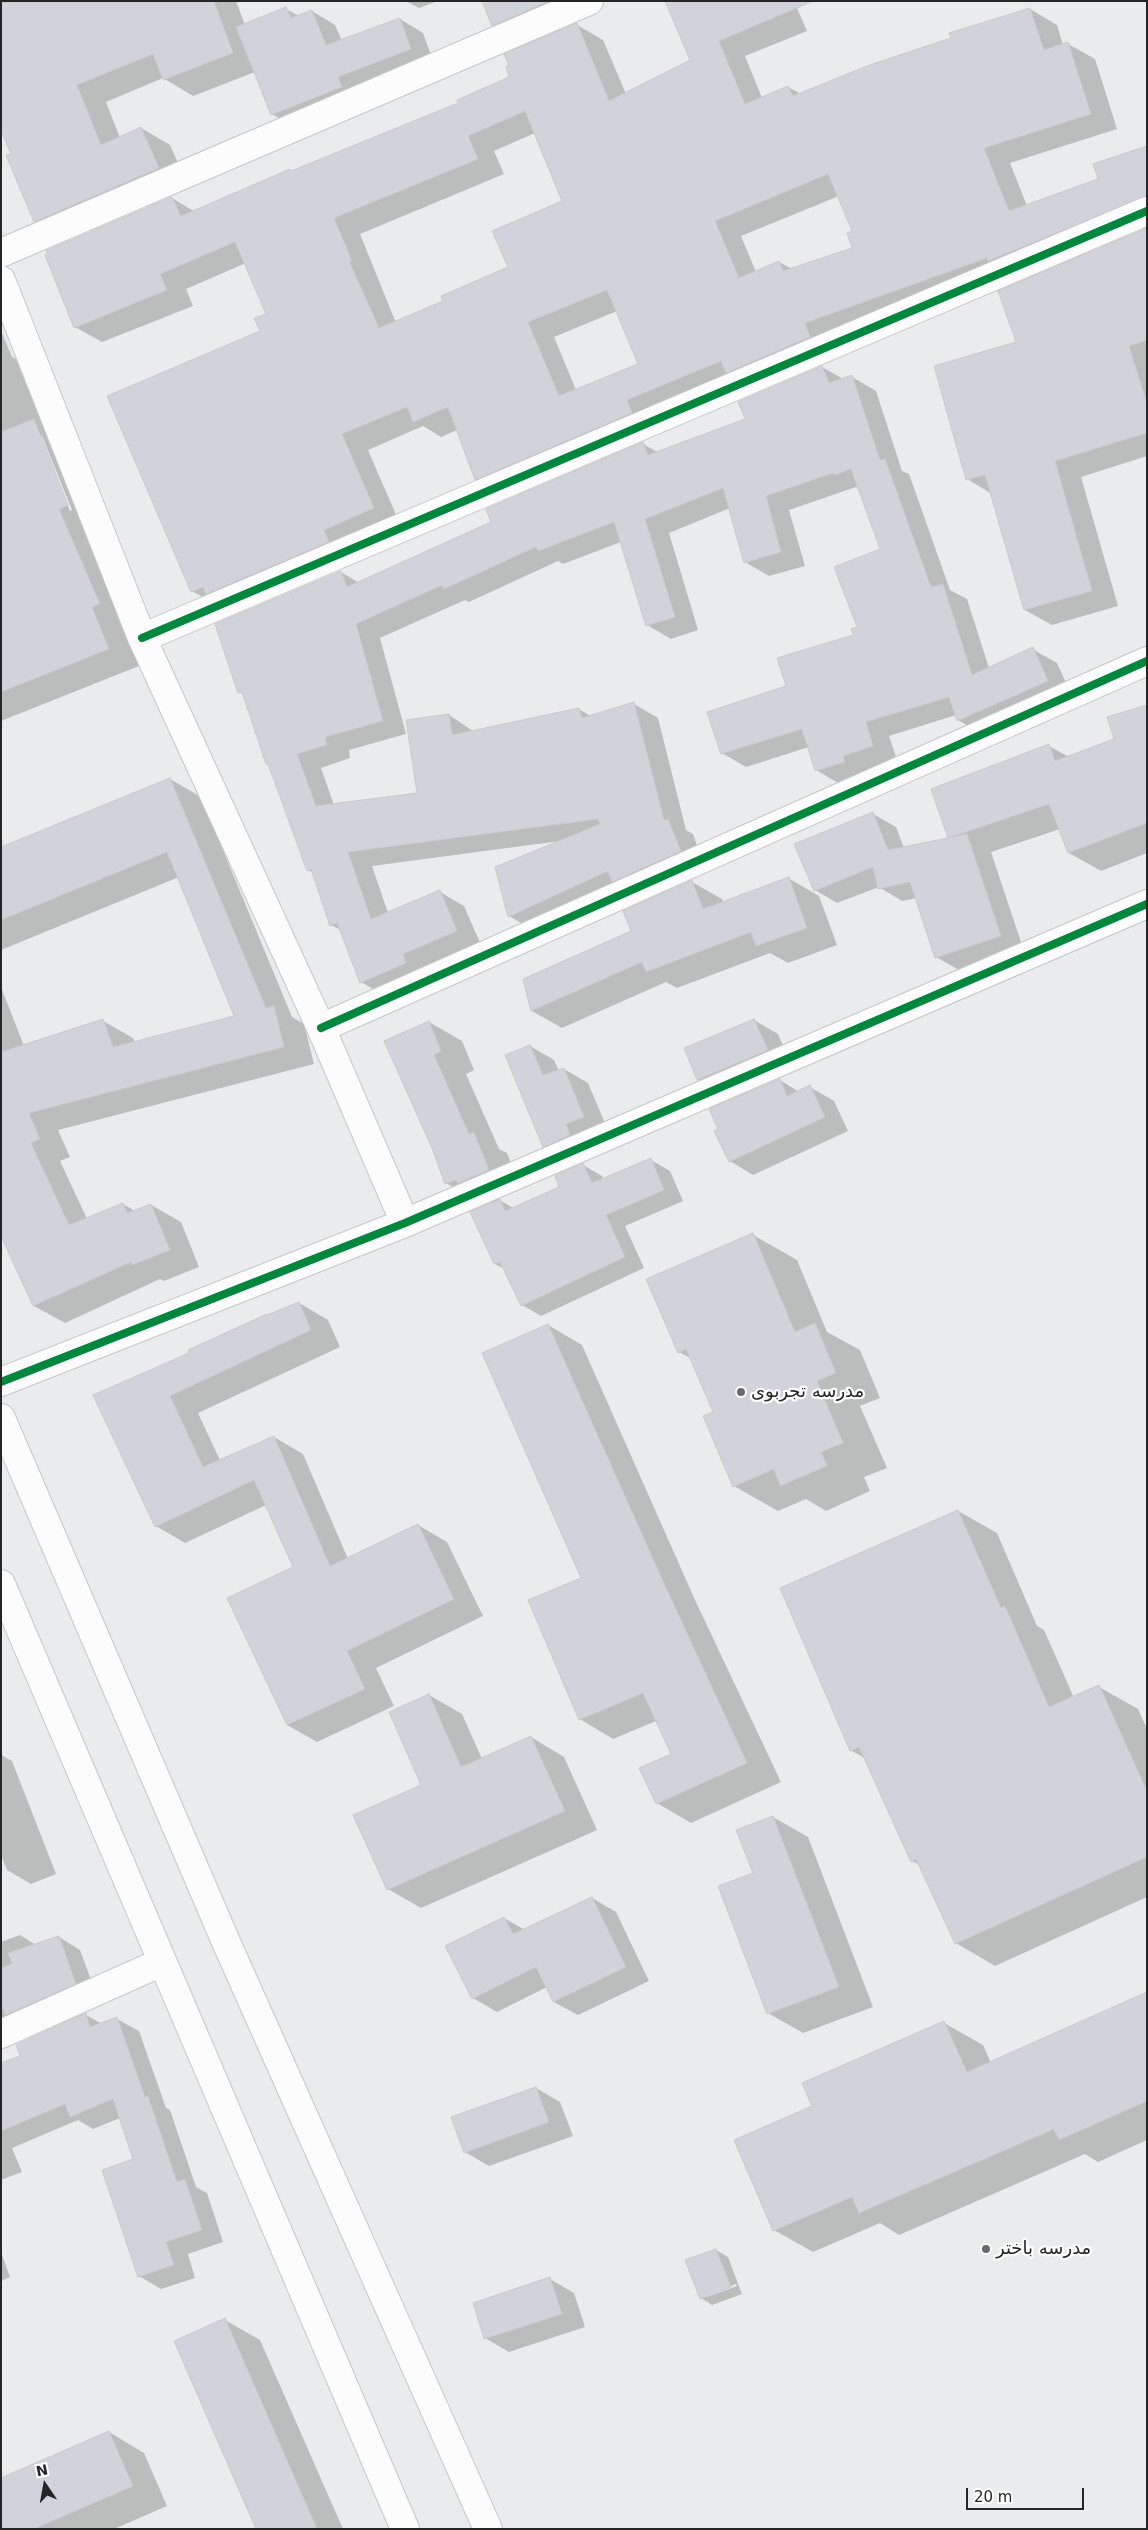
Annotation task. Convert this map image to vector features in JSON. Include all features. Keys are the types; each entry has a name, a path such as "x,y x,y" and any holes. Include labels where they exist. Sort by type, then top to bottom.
{"street":[{"path":"1,253 589,1"},
{"path":"142,638 1147,212"},
{"path":"1,280 142,638 321,1028 405,1223"},
{"path":"321,1028 1147,661"},
{"path":"1,1382 405,1223 1147,904"},
{"path":"1,1418 226,1942 488,2529"},
{"path":"1,1584 405,2529"},
{"path":"1,2034 162,1962"}],"building":[{"path":"1,1 214,1 233,53 163,80 153,54 77,85 101,145 141,127 159,168 34,222 6,155 11,154 1,130"},
{"path":"482,1 549,1 492,26"},
{"path":"665,1 813,1 719,41 745,104 788,86 793,96 867,66 951,38 949,33 1030,8 1044,50 1068,42 1091,114 984,148 1009,211 1098,179 1093,164 1147,146 1147,196 988,261 987,258 805,323 810,337 726,373 721,361 627,400 632,413 475,480 448,407 413,422 407,407 342,434 374,508 324,530 329,542 206,594 203,587 191,592 107,396 260,331 254,318 266,314 235,242 160,274 167,290 74,328 45,255 47,254 46,251 172,197 181,216 290,169 291,171 458,103 457,100 509,77 506,66 509,66 504,54 577,23 609,101 690,60","holes":["525,111 562,201 492,231 508,267 441,296 443,301 379,328 349,261 352,261 334,218 478,159 468,136","828,174 852,231 847,233 852,248 783,271 779,261 739,278 715,221","607,290 638,364 559,396 528,322"]},
{"path":"286,7 291,18 312,10 326,45 400,18 411,49 338,77 342,87 271,115 236,27"},
{"path":"1147,228 1147,340 1129,346 1147,404 1147,433 1055,461 1092,591 1024,610 985,475 966,480 934,366 1016,342 998,291"},
{"path":"822,366 829,383 852,375 880,460 885,459 931,587 943,584 972,675 1033,647 1048,681 957,721 949,697 866,722 873,746 843,756 845,762 815,771 802,729 721,754 707,712 786,686 777,658 853,635 851,629 857,627 834,567 880,549 851,469 834,475 833,473 766,496 781,552 744,563 723,488 645,519 675,617 646,626 614,522 538,551 536,547 444,589 442,585 356,624 383,721 325,737 327,745 297,754 316,806 417,793 406,720 449,714 452,735 579,708 582,718 634,702 664,820 668,819 681,851 612,882 608,871 508,917 495,867 600,824 598,819 348,852 371,919 440,890 457,931 403,954 406,963 360,983 337,923 330,926 311,869 307,871 268,764 266,764 242,692 238,693 215,624 341,571 347,587 491,522 486,509 643,442 648,455 745,419 738,402"},
{"path":"34,419 68,505 59,509 100,604 92,607 109,649 1,692 1,432"},
{"path":"1147,705 1147,823 1068,853 1049,804 948,838 931,789 1049,744 1055,761 1114,739 1107,717"},
{"path":"170,778 266,1008 274,1006 284,1047 29,1113 40,1139 31,1143 69,1225 123,1203 127,1213 151,1204 170,1250 132,1265 131,1262 33,1306 1,1236 1,1052 103,1019 113,1047 234,1016 167,852 1,920 1,847"},
{"path":"873,812 888,850 967,834 1001,936 935,958 910,882 878,889 873,867 814,891 794,844"},
{"path":"789,877 807,928 756,946 751,932 646,972 642,962 531,1011 523,979 631,931 623,911 692,880 703,909"},
{"path":"754,1019 768,1050 697,1080 684,1048"},
{"path":"429,1021 441,1051 434,1055 469,1134 474,1132 489,1170 458,1183 456,1180 445,1184 432,1148 384,1041"},
{"path":"530,1045 543,1075 564,1068 584,1117 566,1124 570,1135 543,1147 505,1055"},
{"path":"780,1079 787,1096 810,1085 825,1117 729,1162 714,1131 718,1129 709,1109"},
{"path":"651,1158 664,1190 606,1215 625,1257 521,1306 500,1262 494,1264 470,1212 500,1199 505,1211 559,1187 555,1176 583,1163 592,1183"},
{"path":"753,1233 795,1332 815,1323 836,1373 817,1381 843,1443 821,1452 827,1466 780,1486 774,1469 733,1487 703,1416 713,1412 686,1349 678,1353 646,1279"},
{"path":"299,1302 311,1330 170,1396 203,1467 274,1436 330,1566 418,1524 454,1599 347,1651 365,1689 287,1725 227,1598 293,1567 254,1480 155,1527 93,1395 189,1353 188,1350 267,1314"},
{"path":"548,1324 747,1763 656,1804 639,1768 671,1754 643,1693 579,1720 528,1600 581,1578 482,1353"},
{"path":"958,1510 1001,1608 1005,1606 1049,1707 1099,1685 1147,1791 1147,1857 955,1944 916,1859 911,1862 859,1747 850,1751 780,1588"},
{"path":"429,1694 461,1767 531,1736 565,1811 387,1890 353,1815 421,1785 389,1712"},
{"path":"773,1816 839,1987 767,2014 718,1886 753,1873 736,1830"},
{"path":"592,1897 626,1967 553,2002 536,1967 472,1999 445,1946 504,1917 513,1934"},
{"path":"59,1936 76,1984 5,2015 1,2003 1,1968 12,1964 8,1953"},
{"path":"1147,1992 1147,2101 1059,2140 1054,2129 859,2213 852,2197 773,2231 734,2140 812,2106 802,2083 944,2021 967,2072"},
{"path":"86,2013 90,2027 117,2017 145,2097 148,2096 177,2182 185,2179 202,2230 166,2242 174,2265 138,2277 102,2170 133,2159 113,2099 70,2117 65,2104 1,2131 1,2063 20,2056 16,2045"},
{"path":"536,2087 549,2122 464,2153 451,2117"},
{"path":"716,2249 731,2287 700,2299 685,2260"},
{"path":"550,2277 562,2314 484,2339 473,2303"},
{"path":"225,2318 317,2529 256,2529 174,2341"},
{"path":"109,2431 133,2486 34,2529 1,2529 1,2478"}],"cycle path":[{"path":"142,638 1147,211"},
{"path":"321,1028 1147,661"},
{"path":"1,1382 405,1223 1147,904"}],"place":[{"name":"مدرسه تجربوى","path":"741,1392"},
{"name":"مدرسه باختر","path":"986,2249"}]}
